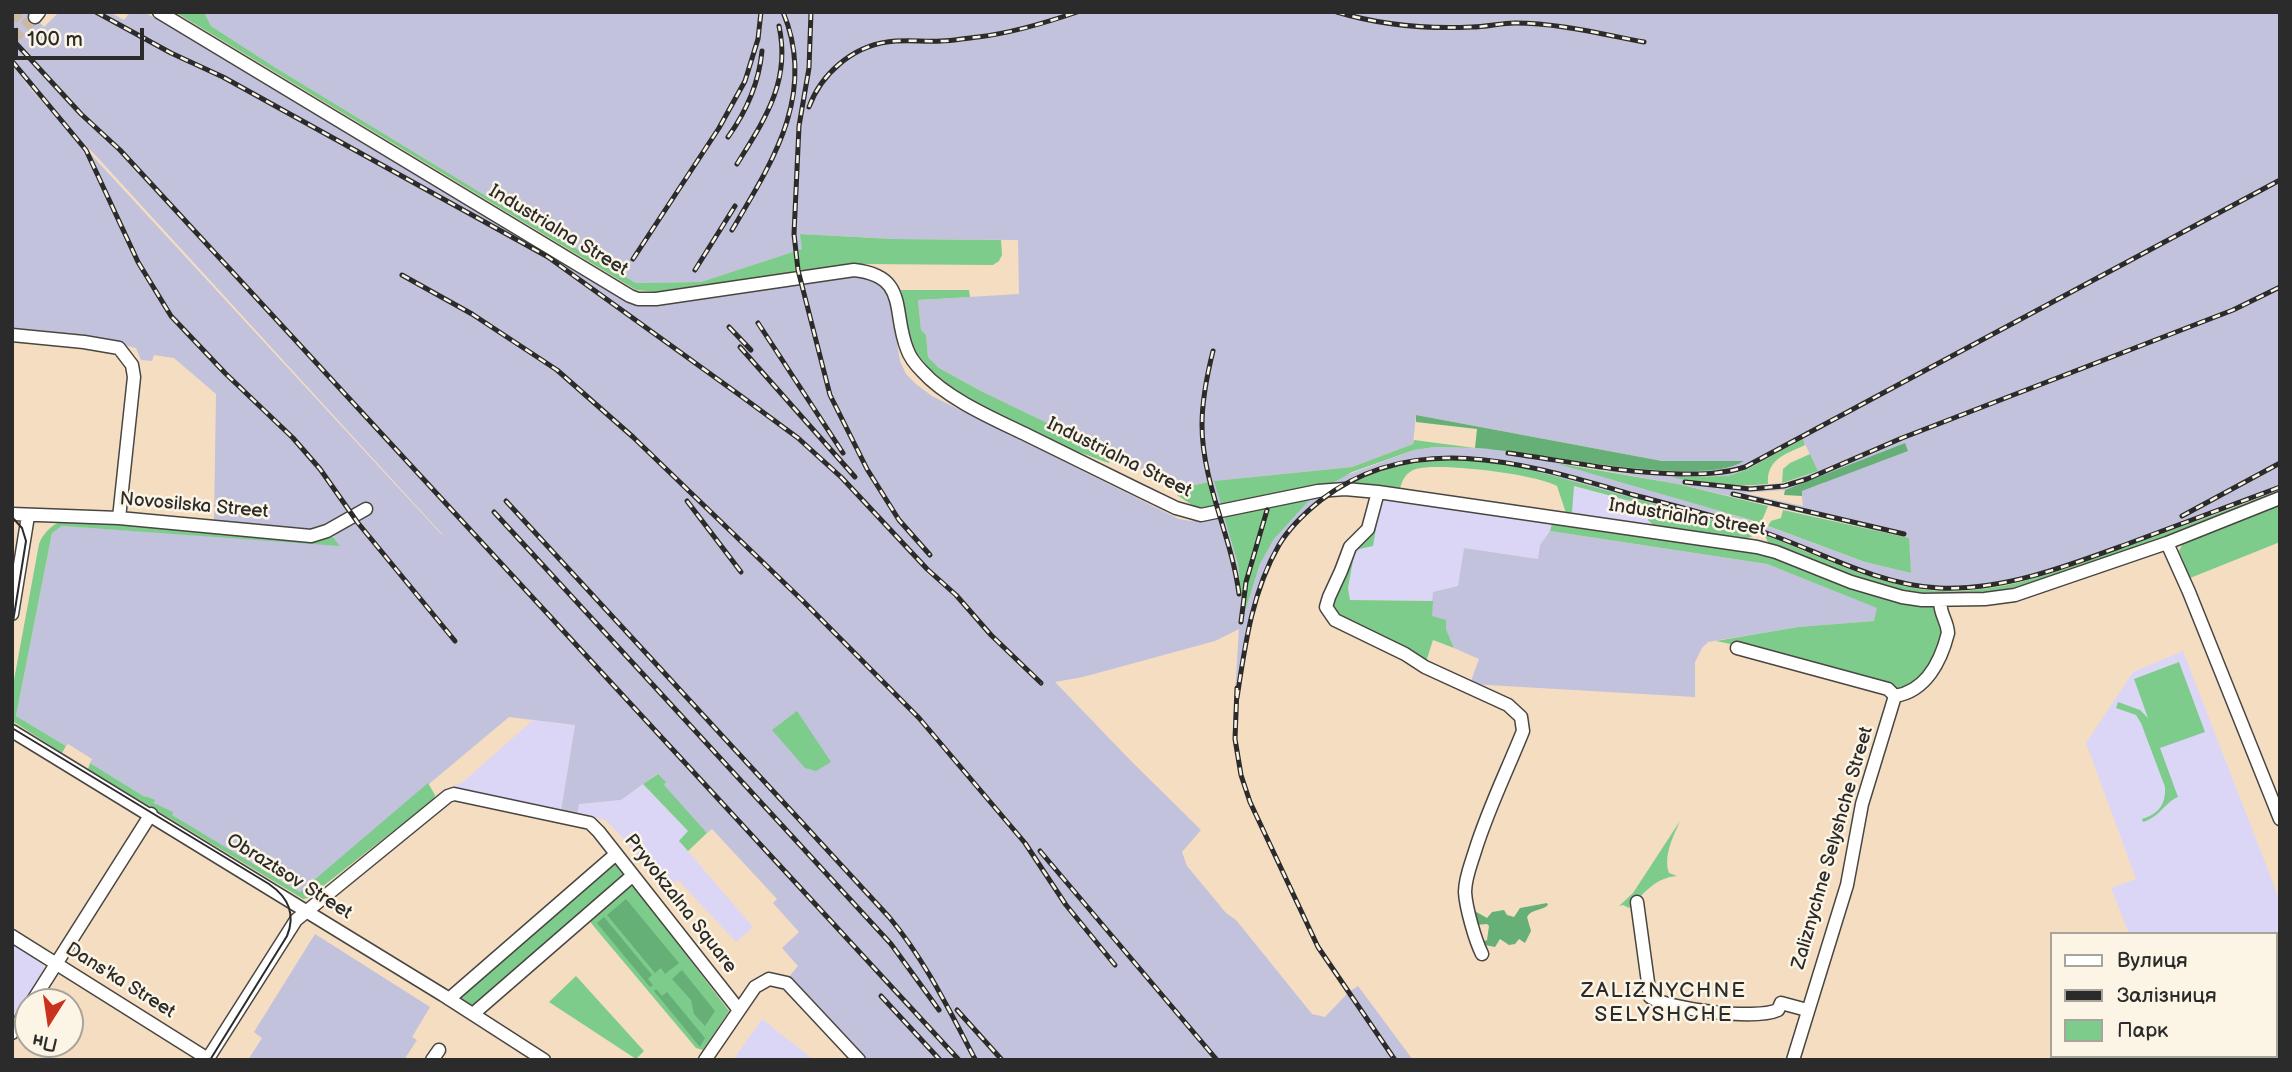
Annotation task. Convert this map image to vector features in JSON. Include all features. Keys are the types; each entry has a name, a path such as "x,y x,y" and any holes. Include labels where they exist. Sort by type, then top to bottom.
{"street":[{"name":"Industrialna Street","path":"159,12 638,299 656,299 854,270 874,273 891,285 905,347 924,374 982,413 1176,508 1201,515 1318,491 1345,489 1378,492 1757,547 1882,592 1922,600 1961,601 2015,595 2167,543 2280,498"},
{"path":"12,335 119,348 132,365 134,377 119,518"},
{"path":"1378,492 1368,529 1350,547 1329,597 1326,607 1329,615 1425,667 1508,705 1521,717 1523,725 1523,731 1484,822 1467,876 1466,902 1476,942 1482,954"},
{"name":"Novosilska Street","path":"12,514 119,518 310,536 327,531 366,509"},
{"path":"12,614 28,516"},
{"path":"2167,543 2280,819"},
{"path":"1737,648 1888,689 1895,696 1922,684 1932,673 1948,632 1940,613 1940,600"},
{"name":"Zaliznychne Selyshche Street","path":"1793,1060 1847,886 1861,804 1895,696"},
{"name":"Obraztsov Street","path":"12,731 151,814 544,1060"},
{"name":"Pryvokzalna Square","path":"307,911 449,795 590,823 739,1010"},
{"path":"41,988 151,814"},
{"path":"449,999 616,854"},
{"path":"472,1014 632,876"},
{"path":"1637,902 1650,997 1660,1003 1727,1013 1768,1014 1778,1010 1781,1003 1807,1010"},
{"path":"208,1059 296,920 307,911"},
{"name":"Dans'ka Street","path":"12,936 208,1059"},
{"path":"705,1060 755,987 769,979 787,983 859,1060"}],"shaded area":[{"path":"12,12 30,12 44,27 59,12 110,12 124,20 130,12 143,12 606,288 637,301 854,275 872,279 884,287 889,297 900,361 906,374 932,396 1179,519 1217,519 1208,482 1180,488 981,391 939,368 928,357 926,335 921,331 918,300 1019,294 1018,240 893,239 801,234 803,249 701,282 636,283 491,199 276,68 211,26 204,12 2280,12 2280,490 2098,557 2041,575 1982,589 1942,591 1899,585 1756,532 1502,463 1472,459 1417,461 1395,465 1361,477 1334,492 1304,517 1283,543 1258,596 1238,698 1236,732 1241,768 1251,801 1310,929 1349,992 1358,986 1413,1060 865,1060 791,984 788,978 798,966 782,948 799,932 773,903 777,899 712,829 707,833 663,785 657,774 621,800 579,804 577,814 561,811 575,725 509,717 300,892 171,815 154,800 90,763 92,759 68,744 66,746 16,716 52,533 62,526 339,545 325,526 314,529 214,521 216,394 174,358 154,355 152,361 141,360 136,348 97,338 12,331","holes":["16,73 98,158 441,534","1416,415 1662,461 1743,461 1704,471 1614,467 1503,449 1435,447 1414,450 1344,476 1311,498 1274,539 1260,564 1243,618 1248,582 1270,508 1265,508 1242,598 1238,564 1215,481 1352,467 1413,444","1803,440 1818,471 1784,483 1749,486 1676,477 1728,476 1746,470","1561,463 1678,484 1908,538 1911,573 1865,562 1759,523","1821,477 1824,483 1801,491 1803,506 1743,493 1785,490","1239,629 1233,724 1239,769 1249,802 1294,902 1317,947 1347,994 1325,1017 1312,1014 1236,920 1226,913 1187,866 1182,852 1201,830 1055,682 1083,677 1215,641"]},
{"path":"1573,486 1650,506 1653,525 1570,513"},
{"path":"1381,498 1552,523 1540,545 1539,559 1464,548 1458,587 1433,592 1433,601 1350,600 1348,588 1355,550"},
{"path":"1550,531 1767,564 1878,608 1875,621 1798,627 1708,642 1695,662 1695,697 1470,684 1479,659 1454,648 1446,629 1431,617 1433,592 1458,586 1464,548 1538,559 1540,545"},
{"path":"2183,651 2280,901 2280,950 2278,932 2128,932 2111,888 2136,879 2086,743 2133,672"},
{"path":"533,720 575,725 561,811 452,787 464,781"},
{"path":"643,784 689,832 680,842 753,927 736,942 678,880 668,888 606,820 577,814 579,804 621,800"},
{"path":"315,934 430,1007 412,1037 417,1040 404,1060 248,1060 262,1038 254,1032"},
{"path":"12,943 41,962 44,969 33,988 14,988 12,1023"},
{"path":"762,1019 814,1060 733,1060"}],"green space":[{"path":"175,12 204,12 211,26 276,68 491,199 636,283 701,282 802,249 800,234 893,239 1001,240 1002,255 993,265 862,264 658,292 636,290"},
{"path":"901,290 969,290 970,297 918,300 921,330 926,335 928,357 939,368 981,391 1113,455 1109,463 1032,432 947,383 927,365 914,348 907,327"},
{"path":"1416,415 1662,461 1744,461 1722,469 1655,470 1475,448 1477,429 1416,422"},
{"path":"1803,439 1805,445 1774,463 1768,476 1768,484 1720,485 1672,477 1728,476 1746,470"},
{"path":"1414,440 1475,448 1435,447 1414,450 1352,472 1328,486 1222,507 1214,481 1352,467 1413,444"},
{"path":"1905,443 1908,451 1802,491 1802,496 1784,495 1785,490"},
{"path":"1810,454 1818,471 1782,483 1783,469"},
{"path":"1472,459 1502,463 1550,475 1756,532 1745,539 1653,525 1648,520 1649,506 1574,486 1572,512 1566,513 1557,486 1529,477 1487,470 1445,467 1416,469 1405,477 1400,489 1346,485 1377,472 1407,464"},
{"path":"1555,463 1678,484 1768,506 1761,523"},
{"path":"1209,482 1215,508 1195,507 1177,495 1180,488"},
{"path":"2280,490 2280,494 2078,569 2019,586 1959,595 1929,595 1881,586 1768,543 1765,535 1860,573 1900,585 1947,591 1975,590 2030,580"},
{"path":"1311,498 1274,539 1260,564 1243,618 1248,582 1269,509 1265,508 1242,602 1238,564 1224,516"},
{"path":"1381,498 1373,546 1355,550 1348,588 1350,600 1433,601 1432,616 1446,620 1446,629 1454,648 1433,640 1425,665 1332,614 1331,597"},
{"path":"2280,503 2280,542 2190,578 2179,551 2184,541"},
{"path":"1783,510 1909,538 1911,573 1865,562 1768,526 1771,521 1781,518"},
{"path":"67,519 322,539 323,535 333,537 340,546 62,526 52,533 16,716 66,746 62,753 14,722 12,691 39,544 50,528"},
{"path":"1552,523 1755,553 1889,599 1936,606 1936,616 1942,623 1943,632 1928,671 1901,692 1764,651 1716,641 1798,627 1874,621 1877,608 1767,564 1550,531"},
{"path":"2179,662 2205,732 2160,748 2178,797 2154,817 2143,822 2142,819 2160,808 2165,787 2141,723 2136,715 2116,708 2118,702 2140,710 2148,718 2134,679"},
{"path":"797,711 831,762 816,771 805,768 772,730"},
{"path":"90,763 145,797 155,800 154,803 173,812 172,815 300,892 428,783 435,795 434,799 308,898 303,899 88,769"},
{"path":"658,774 666,782 664,785 707,833 688,851 679,841 688,831 643,784"},
{"path":"1680,821 1667,860 1669,873 1677,876 1656,883 1629,908 1619,906 1633,893"},
{"path":"609,864 617,865 623,875 620,882 473,1007 460,999 459,996"},
{"path":"630,886 635,888 729,1011 703,1050 696,1048 591,923 591,918"},
{"path":"626,899 679,963 665,974 661,968 655,973 607,915"},
{"path":"1547,903 1546,907 1527,917 1531,931 1525,943 1519,939 1515,944 1509,945 1500,939 1495,947 1480,944 1480,937 1487,940 1489,926 1476,925 1473,910 1487,918 1492,912 1504,910 1507,915 1514,917 1520,908"},
{"path":"604,917 652,975 648,979 653,985 650,987 597,923"},
{"path":"682,970 715,1011 705,1026 694,1014 691,1000 672,979"},
{"path":"576,976 644,1051 636,1059 549,1002"},
{"path":"656,989 662,996 667,992 705,1038 700,1047 654,991"}],"tunnel":[{"path":"12,19 19,12"},
{"path":"12,39 35,17"}],"tram line":[{"path":"12,517 22,528 26,541 12,628"},
{"path":"12,728 269,884 285,900 291,920 287,936 210,1060"}],"railway":[{"path":"96,12 171,53 223,77 548,257 798,438 842,478 927,569 956,595 991,635 1041,683"},
{"path":"633,259 719,128 745,81 758,39 761,12"},
{"path":"732,230 775,152 786,126 793,98 795,71 792,42 783,12"},
{"path":"811,12 809,68 799,126 794,234 798,270 830,395 867,469 899,520 930,555"},
{"path":"809,107 821,84 839,64 874,45 893,41 946,41 991,35 1077,12"},
{"path":"1337,12 1421,27 1477,27 1515,23 1547,25 1644,42"},
{"path":"737,164 773,99 781,64 779,26"},
{"path":"12,39 81,114 120,150 959,1060"},
{"path":"728,137 751,96 762,51"},
{"path":"12,61 86,150 138,262 171,316 225,373 293,438 320,469 358,523 455,641"},
{"path":"1508,453 1659,473 1713,473 1745,467 2280,180"},
{"path":"695,270 735,206"},
{"path":"402,275 472,314 557,370 633,437 803,601 919,718 1025,843 1066,905 1115,965"},
{"path":"1685,482 1750,489 1784,486 1807,479 1902,438 2233,310 2280,287"},
{"path":"758,323 843,453"},
{"path":"729,327 751,350"},
{"path":"740,347 855,477"},
{"path":"1213,351 1203,406 1203,447 1239,594"},
{"path":"1237,698 1256,600 1262,581 1283,539 1321,500 1357,478 1395,464 1434,458 1474,459 1555,473 1743,525 1870,574 1939,588 1988,585 2060,568 2280,487"},
{"path":"2182,516 2280,463"},
{"path":"1733,494 1904,534"},
{"path":"506,501 889,917 925,968 975,1059"},
{"path":"687,501 741,572"},
{"path":"1241,622 1246,582 1267,510"},
{"path":"494,512 891,944 939,1010"},
{"path":"1237,688 1235,739 1241,775 1250,802 1318,947 1395,1060"},
{"path":"1040,851 1217,1060"},
{"path":"881,996 940,1060"},
{"path":"957,1010 1002,1060"}],"district":[{"name":"ZALIZNYCHNE SELYSHCHE","path":"1664,1004"}]}
